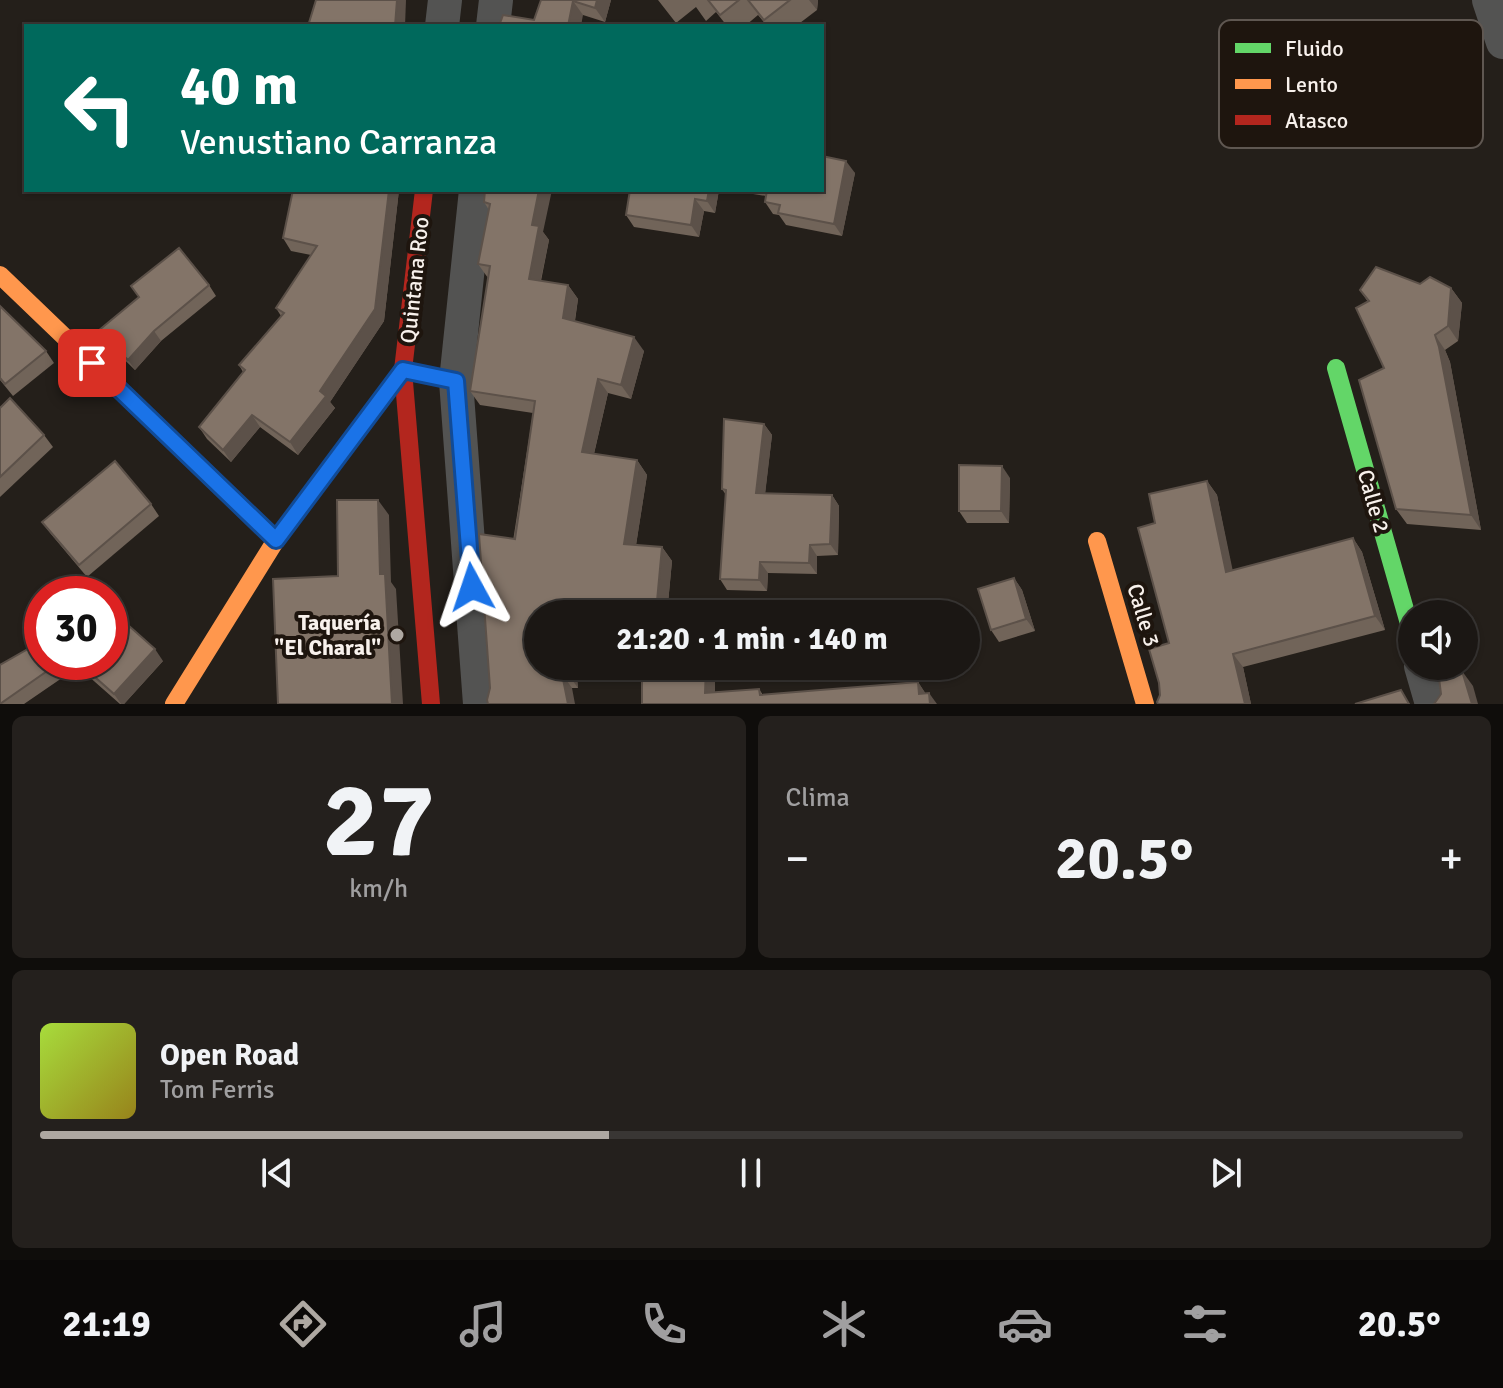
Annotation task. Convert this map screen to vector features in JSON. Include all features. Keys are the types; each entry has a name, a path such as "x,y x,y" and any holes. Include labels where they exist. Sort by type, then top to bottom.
{"street":[{"path":"442,24 445,0"},
{"path":"493,24 496,0"},
{"path":"1489,0 1503,42"},
{"name":"Quintana Roo","path":"424,192 403,370 431,704"},
{"path":"476,192 456,381 480,704"},
{"path":"0,275 276,540"},
{"name":"Calle 2","path":"1336,368 1402,600"},
{"path":"174,704 276,540 403,370 456,381"},
{"name":"Calle 3","path":"1097,541 1145,704"},
{"path":"1425,680 1432,704"}],"building":[{"path":"316,0 397,0 395,24 309,24"},
{"path":"541,0 597,0 595,8 573,1 568,24 500,24 503,15 534,20"},
{"path":"708,0 739,0 720,15"},
{"path":"748,0 790,0 764,20"},
{"path":"824,156 846,161 834,224 778,213 780,205 765,202 767,192 824,192"},
{"path":"293,192 389,192 375,309 320,391 326,396 290,442 252,415 223,450 199,427 245,370 239,365 284,313 276,308 317,246 283,238"},
{"path":"485,192 539,192 532,225 539,226 529,279 568,285 563,318 634,337 621,385 598,379 582,452 637,460 624,544 662,547 657,600 524,600 524,680 563,680 568,704 488,704 487,700 490,688 479,534 515,539 535,401 470,391 490,266 478,264 490,204 484,202"},
{"path":"630,192 709,192 707,201 695,199 691,225 626,215"},
{"path":"179,248 209,285 154,331 128,360 98,331 139,297 131,286"},
{"path":"1376,267 1420,284 1430,277 1451,288 1448,326 1435,335 1471,515 1396,509 1359,380 1384,368 1356,308 1369,301 1360,290"},
{"path":"0,306 46,351 5,384 0,378"},
{"path":"10,398 44,435 0,477 0,408"},
{"path":"724,419 764,424 756,493 832,495 830,544 810,545 809,563 760,562 759,580 720,579 726,490 722,489"},
{"path":"115,461 151,504 79,565 42,522"},
{"path":"959,465 1002,466 1001,511 959,511"},
{"path":"1207,481 1226,572 1353,538 1375,616 1233,654 1245,704 1158,704 1159,683 1149,649 1169,643 1138,528 1155,523 1149,494"},
{"path":"337,500 378,500 380,574 385,574 392,704 278,704 273,579 338,576"},
{"path":"1014,578 1026,619 991,630 978,589"},
{"path":"128,625 155,649 128,679"},
{"path":"24,651 24,680 34,680 0,704 0,665"},
{"path":"98,680 127,680 114,694"},
{"path":"642,680 706,680 705,693 759,689 760,695 918,682 919,694 929,693 930,704 642,704"},
{"path":"1439,680 1465,680 1472,704 1434,704 1441,694"},
{"path":"1401,690 1409,704 1355,704"}],"traffic: fast":[{"path":"1336,368 1402,600"}],"traffic: slow":[{"path":"0,275 276,540"},
{"path":"174,704 276,540 403,370 456,381"},
{"path":"1097,541 1145,704"}],"traffic: jam":[{"path":"424,192 403,370 431,704"}],"place":[{"name":"Taquería \"El Charal\"","path":"397,635"}],"route":[{"path":"92,363 276,540 403,370 456,381 472,587"}]}
